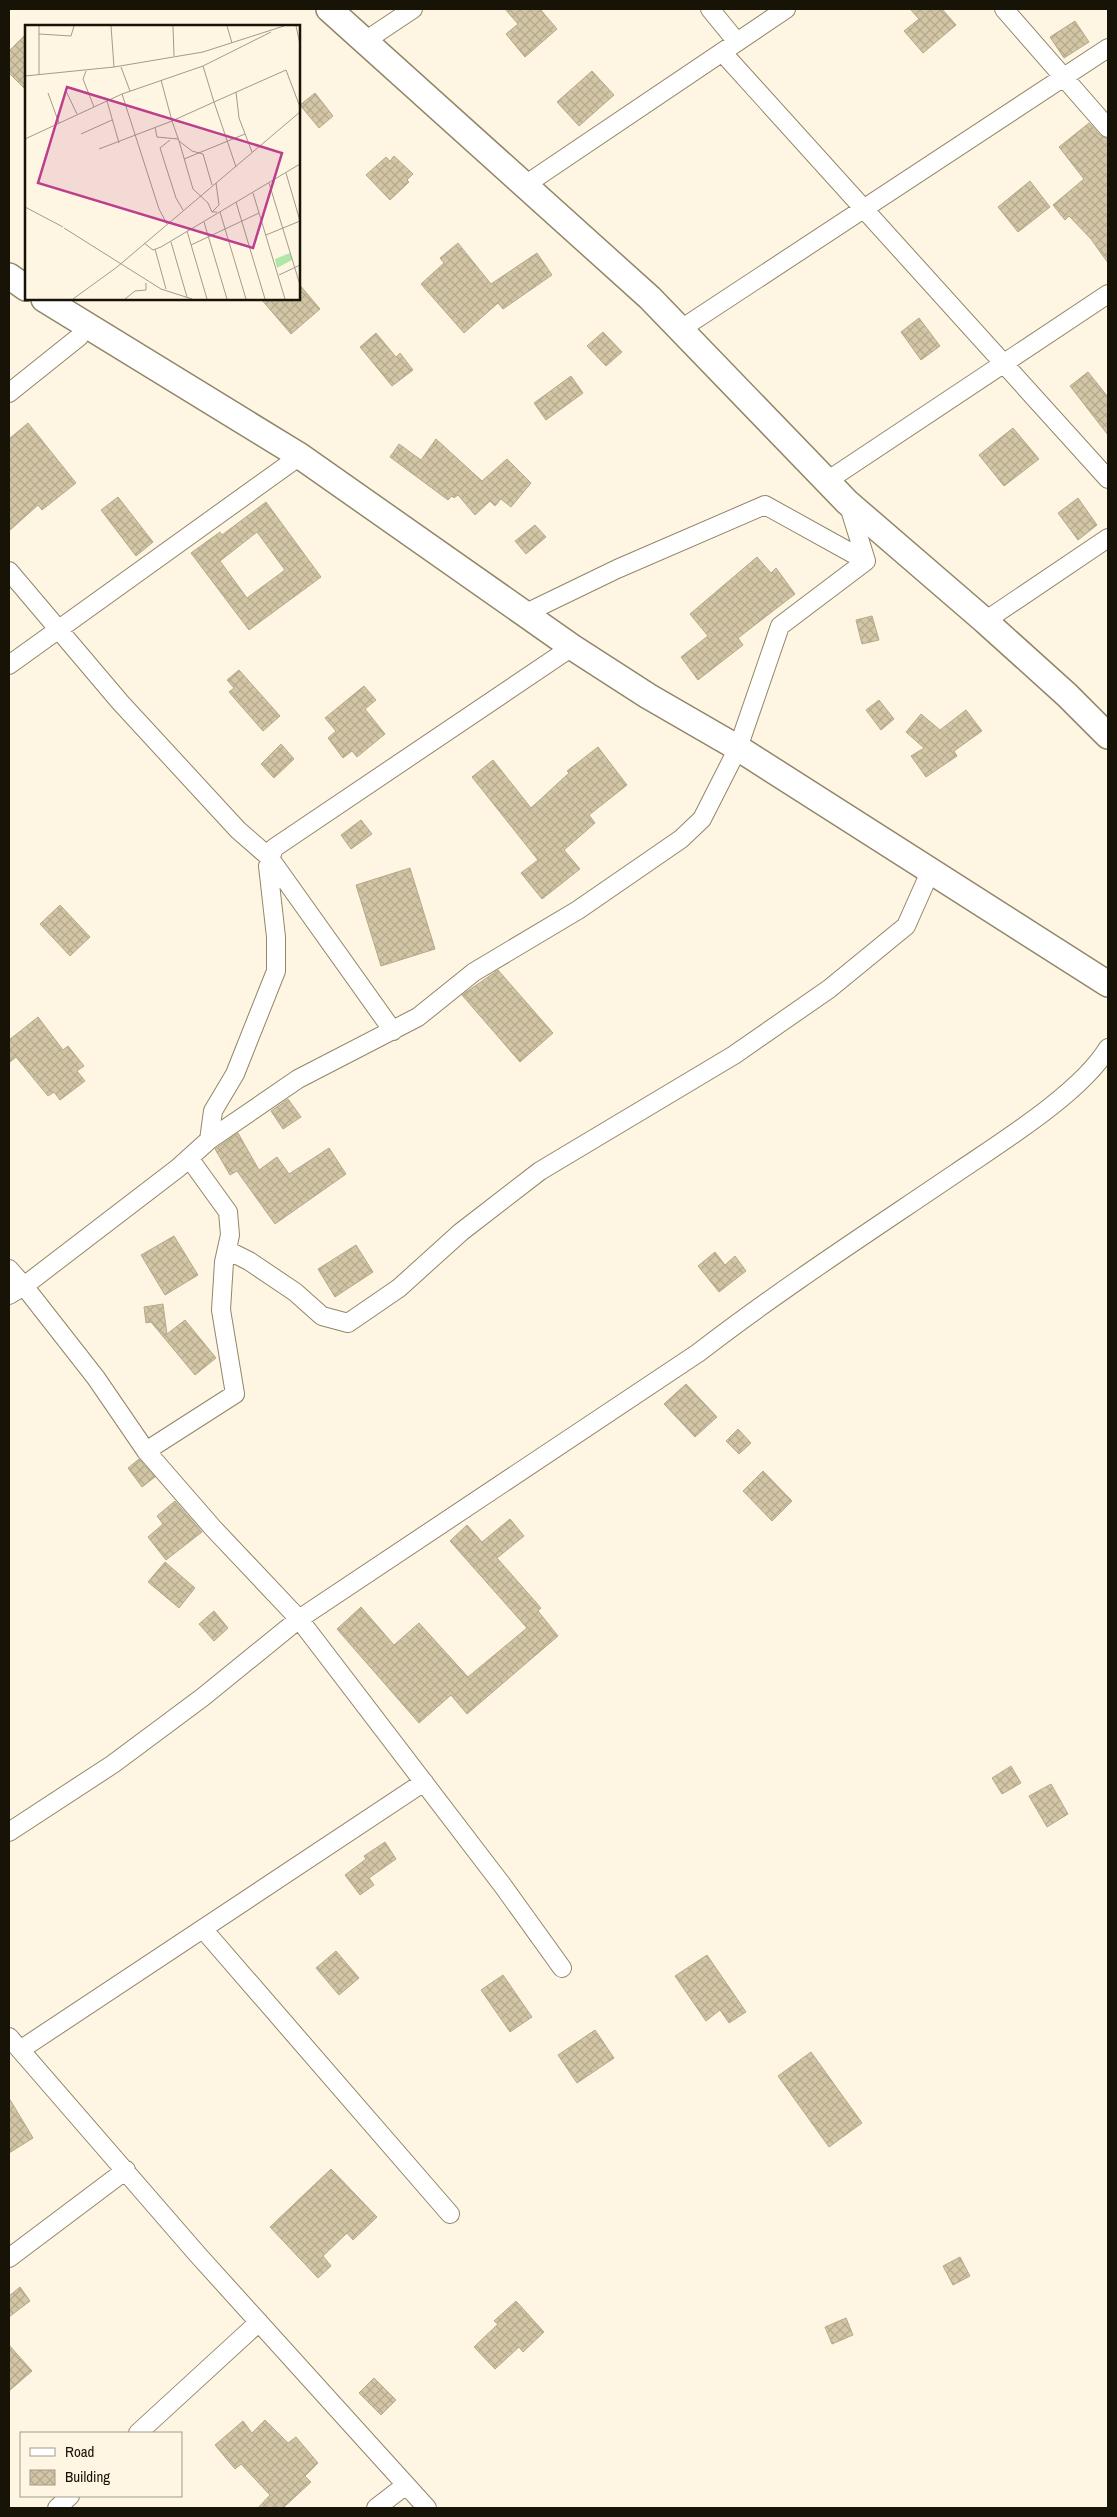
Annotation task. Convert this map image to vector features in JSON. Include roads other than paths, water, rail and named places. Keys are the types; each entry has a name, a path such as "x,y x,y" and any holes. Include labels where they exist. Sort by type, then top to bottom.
{"main road":[{"path":"329,9 650,298 847,502 985,621 1067,695 1108,736"},
{"path":"9,276 25,287"},
{"path":"46,300 300,456 572,648 648,696 738,748 1108,984"}],"street":[{"path":"365,41 413,9"},
{"path":"710,9 737,42"},
{"path":"525,185 786,9"},
{"path":"1004,9 1108,128"},
{"path":"680,329 1108,48"},
{"path":"722,52 1108,479"},
{"path":"827,481 1108,294"},
{"path":"9,393 79,337 86,324"},
{"path":"9,665 300,456"},
{"path":"847,502 866,561"},
{"path":"524,614 616,569 765,505 866,561"},
{"path":"985,621 1108,538"},
{"path":"16,1290 189,1158 208,1140 298,1079 418,1017 474,972 578,910 681,839 702,819 738,748 780,626 866,561"},
{"path":"9,571 58,630 238,830 269,857 394,1031"},
{"path":"208,1140 213,1111 235,1074 276,971 276,937 268,866 269,857 274,848 572,648"},
{"path":"227,1250 248,1260 288,1287 322,1316 348,1323 399,1288 461,1232 540,1171 734,1055 829,989 906,926 930,872"},
{"path":"9,1832 113,1764 203,1697 299,1620 698,1353 745,1317 1004,1140 1077,1085 1108,1048"},
{"path":"146,1451 235,1394 221,1310 230,1235 228,1212 189,1158"},
{"path":"9,1269 16,1290 96,1378 146,1451 213,1528 299,1620 424,1782 562,1968"},
{"path":"424,1782 203,1929 14,2043 259,2322 427,2508"},
{"path":"203,1929 450,2214"},
{"path":"9,2258 126,2170"},
{"path":"139,2432 259,2322"},
{"path":"376,2508 406,2485"},
{"path":"56,2508 69,2497"}]}
